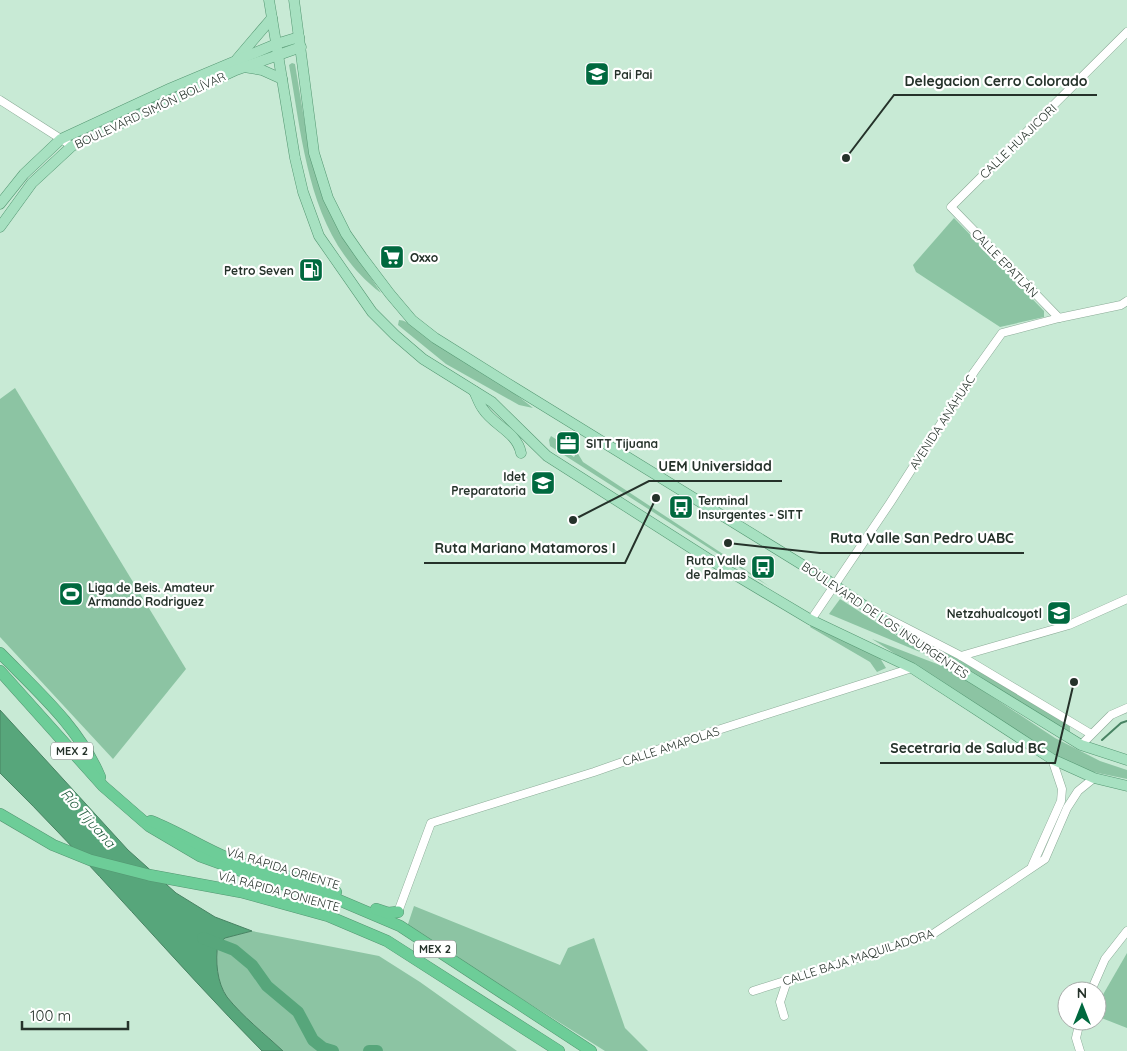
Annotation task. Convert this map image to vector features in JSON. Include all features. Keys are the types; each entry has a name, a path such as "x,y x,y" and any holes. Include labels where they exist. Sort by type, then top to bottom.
{"highway":[{"path":"0,653 70,726 91,757 104,786"},
{"name":"VÍA RÁPIDA ORIENTE","path":"0,671 104,786 149,826 200,856 264,879 334,898 400,926 591,1051"},
{"name":"VÍA RÁPIDA PONIENTE","path":"0,814 53,845 90,860 149,875 241,892 328,916 387,941 560,1051"},
{"path":"136,815 175,830 203,847 231,859 310,882 382,912 398,912"}],"main road":[{"name":"BOULEVARD DE LOS INSURGENTES","path":"269,0 294,158 303,192 319,236 372,312 395,335 423,359 492,402 547,456 811,620 912,668 1052,759 1094,778 1125,785"},
{"name":"BOULEVARD DE LOS INSURGENTES","path":"294,0 314,153 328,198 346,234 390,294 412,320 434,338 834,584 946,662 1081,745 1127,760"},
{"path":"272,18 240,64 269,72 282,79"},
{"name":"BOULEVARD SIMÓN BOLÍVAR","path":"0,204 24,174 61,139 171,88 277,49 299,36"},
{"name":"BOULEVARD SIMÓN BOLÍVAR","path":"277,49 301,48"},
{"name":"BOULEVARD SIMÓN BOLÍVAR","path":"0,227 32,183 72,146 240,64"},
{"path":"474,390 483,409 520,445 521,453"}],"street":[{"name":"CALLE HUAJICORI","path":"951,208 1127,32"},
{"path":"0,100 72,146"},
{"name":"CALLE EPATLÁN","path":"951,208 1059,318"},
{"name":"AVENIDA ANÁHUAC","path":"811,620 890,503 974,372 1002,333 1059,318 1121,305 1127,301"},
{"path":"961,656 1069,625 1127,599"},
{"path":"874,613 897,621 961,656 1091,734"},
{"name":"CALLE AMAPOLAS","path":"398,912 430,823 594,772 674,744 912,668"},
{"path":"1081,745 1111,715 1127,708"},
{"name":"CALLE BAJA MAQUILADORA","path":"1032,866 1061,801 1062,789 1052,759"},
{"name":"CALLE BAJA MAQUILADORA","path":"753,991 932,934 1012,883 1032,866 1045,859 1067,808 1078,791 1094,778"},
{"path":"1095,981 1105,959 1127,931"},
{"path":"784,1016 780,1002 787,981"},
{"path":"1078,1031 1076,1038 1080,1051"}],"shaded area":[{"path":"295,64 309,149 348,243 381,293 357,271 338,246 324,219 306,159 289,65"},
{"path":"954,218 1044,311 1044,317 1000,327 916,272 913,265"},
{"path":"399,320 410,324 441,347 508,389 533,408 519,405 446,364 398,325"},
{"name":"Liga de Beis. Amateur Armando Rodriguez","path":"15,388 186,669 113,759 0,637 0,399"},
{"path":"551,436 573,450 571,455 574,457 577,452 583,462 770,587 550,446 549,440"},
{"path":"840,599 916,648 920,652 829,614"},
{"path":"811,625 880,658 886,668 877,672 870,662 810,627"},
{"path":"907,630 944,649 1070,726 1070,734"},
{"path":"872,639 950,669 1055,738 1100,761 1127,770 1127,779 1088,771 1058,759"},
{"path":"414,906 560,965 568,948 594,938 625,1028 648,1051 605,1051 407,927"},
{"path":"252,931 379,956 420,982 517,1051 283,1051 233,1004 224,992 219,979 217,964 218,944 225,938"},
{"path":"1127,953 1127,1028 1107,1020 1107,988"}],"water":[{"path":"0,710 128,850 176,893 215,917 252,931 225,938 218,944 217,964 219,978 227,997 233,1004 283,1051 262,1051 67,841 0,773"}],"waterway":[{"path":"1102,740 1121,723 1127,721"},
{"name":"Río Tijuana","path":"203,938 234,950 252,965 267,986 298,1012 313,1040 323,1048 333,1051"},
{"name":"Río Tijuana","path":"369,1051 377,1051"}],"place":[{"name":"Pai Pai","path":"597,74"},
{"name":"Delegacion Cerro Colorado","path":"846,158"},
{"name":"Oxxo","path":"392,257"},
{"name":"Petro Seven","path":"311,270"},
{"name":"SITT Tijuana","path":"568,443"},
{"name":"Idet Preparatoria","path":"543,483"},
{"name":"Ruta Mariano Matamoros I","path":"656,498"},
{"name":"Terminal Insurgentes - SITT","path":"681,507"},
{"name":"UEM Universidad","path":"573,520"},
{"name":"Ruta Valle San Pedro UABC","path":"728,543"},
{"name":"Ruta Valle de Palmas","path":"763,567"},
{"name":"Liga de Beis. Amateur Armando Rodriguez","path":"71,594"},
{"name":"Netzahualcoyotl","path":"1059,613"},
{"name":"Secetraria de Salud BC","path":"1074,682"}]}
